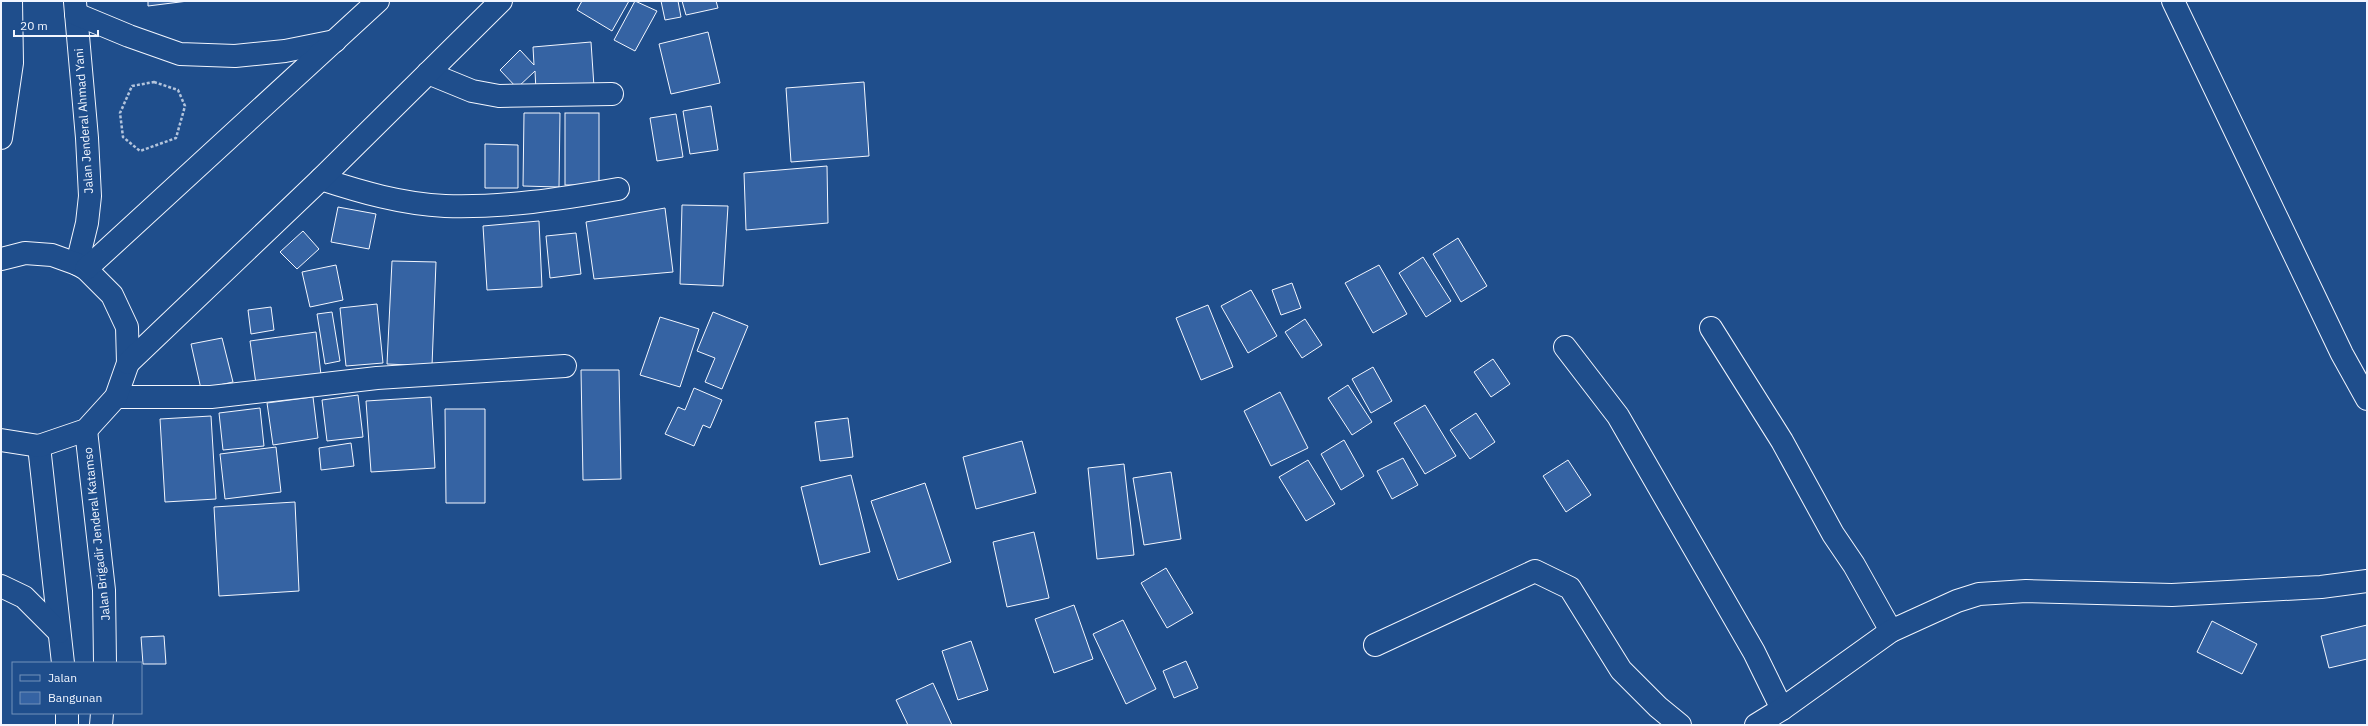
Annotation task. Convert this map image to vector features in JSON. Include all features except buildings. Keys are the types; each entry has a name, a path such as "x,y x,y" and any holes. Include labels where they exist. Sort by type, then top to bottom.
{"main road":[{"path":"1,138 11,1"},
{"path":"82,266 335,42 378,1"},
{"path":"128,363 320,179 501,1"},
{"path":"2173,1 2342,354 2367,399"},
{"path":"76,7 129,36 180,54 234,56 285,51 335,42"},
{"name":"Jalan Jenderal Ahmad Yani","path":"76,7 88,138 90,196 82,266"},
{"path":"428,73 472,91 499,96 612,94"},
{"path":"320,179 365,193 406,202 445,206 528,203 618,189"},
{"path":"1,259 25,254 52,255 82,266 112,295 127,327 128,363 116,397 86,430 39,446 1,440"},
{"path":"1711,328 1782,441 1833,534 1854,565 1891,631"},
{"path":"1565,347 1618,416 1650,469 1754,652 1782,709"},
{"path":"116,397 211,397 377,378 565,366"},
{"name":"Jalan Brigadir Jenderal Katamso","path":"86,430 104,590 105,662"},
{"path":"39,446 63,662"},
{"path":"1375,645 1535,571 1570,588 1621,670 1680,725"},
{"path":"1756,725 1782,709 1891,631 1957,601 1979,594 2026,591 2172,595 2321,587 2367,580"},
{"path":"1,586 24,597 59,632"},
{"path":"67,714 67,725"},
{"path":"101,725 102,714"}],"path":[{"path":"154,82 178,90 185,106 176,138 140,151 123,137 120,113 132,86 154,82"}]}
